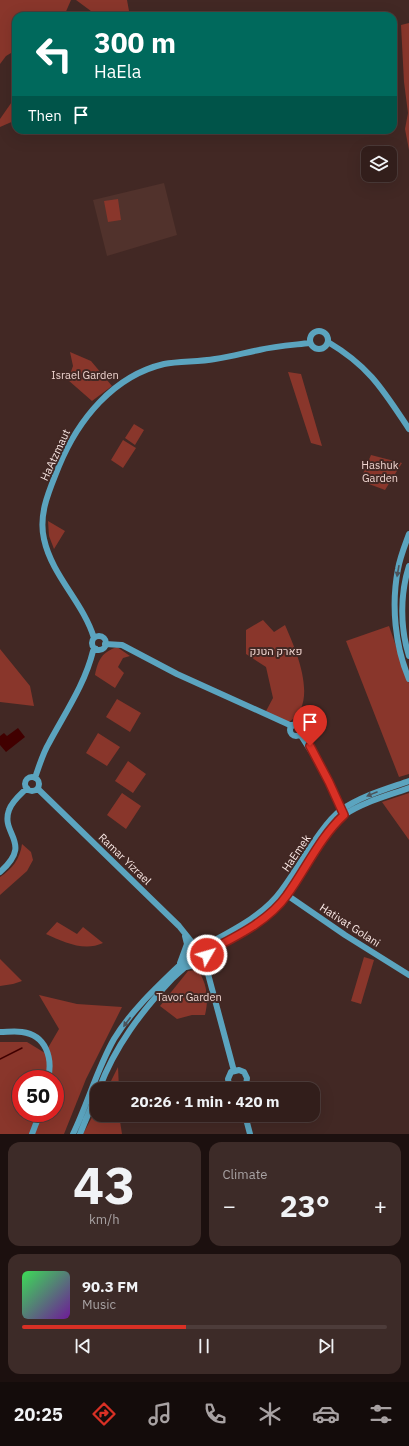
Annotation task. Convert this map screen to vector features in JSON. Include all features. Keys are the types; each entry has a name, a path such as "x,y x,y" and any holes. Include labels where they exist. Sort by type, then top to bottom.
{"street":[{"path":"328,342 325,347 319,349 310,343 310,337 317,331 326,334 328,342 347,353 368,371 381,386 409,429"},
{"name":"HaAtzmaut","path":"94,638 89,621 49,556 42,524 44,505 48,494 66,450 81,425 96,406 108,395 128,379 145,370 165,364 214,360 261,349 310,343"},
{"path":"409,534 398,569 395,597 398,638 409,679"},
{"path":"409,566 403,598 403,622 409,656"},
{"path":"96,650 92,645 94,638 101,637 105,644"},
{"path":"35,778 48,744 66,715 88,666 93,650 102,649 105,644"},
{"path":"105,644 125,647 176,674 292,726 290,731 292,734 300,734 320,765 343,812"},
{"path":"0,872 10,864 15,851 8,824 9,810 27,788 27,780 35,778"},
{"path":"27,788 31,791 38,788 39,781 35,778"},
{"name":"HaEmek","path":"206,948 258,914 281,891 321,833 343,812 371,794 409,782"},
{"name":"Ramar Yizrael","path":"38,788 184,932 195,946"},
{"name":"HaEmek","path":"206,948 261,920 287,895 343,812 409,788"},
{"name":"Hativat Golani","path":"281,891 345,935 409,975"},
{"path":"177,968 187,944 184,932"},
{"path":"102,1082 109,1063 136,1021 172,980 186,967 193,956 195,946 200,944 206,948 204,959 234,1070"},
{"path":"193,956 199,960 204,959"},
{"path":"73,1134 106,1054 115,1038 146,1000 177,968 193,956"},
{"path":"186,967 198,964 207,967"},
{"path":"0,1032 23,1032 40,1040 49,1056 50,1070"},
{"path":"228,1082 230,1074 234,1070"},
{"path":"234,1070 242,1071 247,1076 246,1082"},
{"path":"80,1134 90,1110"},
{"path":"32,1134 37,1122"},
{"path":"247,1122 250,1134"}],"shaded area":[{"path":"164,183 177,235 107,256 93,200"},
{"path":"18,728 25,737 6,752 0,745 0,736 4,733 7,736"}],"green space":[{"path":"0,0 71,0 66,12 12,12 12,52 6,56 0,64"},
{"path":"76,0 127,0 129,11 92,12"},
{"path":"409,23 409,150 405,129 408,113 404,82 401,25"},
{"path":"12,102 12,122 0,127 0,119"},
{"path":"118,199 121,220 108,222 104,201"},
{"name":"Israel Garden","path":"70,352 91,361 112,386 92,401 68,380 73,366"},
{"path":"288,372 301,374 322,446 311,443"},
{"path":"134,424 144,430 135,445 125,438"},
{"path":"123,440 136,448 123,468 111,460"},
{"name":"Hashuk Garden","path":"371,455 402,463 385,490 369,484 362,476"},
{"path":"48,521 65,531 54,549 49,536"},
{"name":"פארק הטנק","path":"263,620 274,632 285,625 295,648 303,677 303,704 297,715 287,723 265,713 273,698 266,667 246,654 246,630"},
{"path":"389,626 409,683 409,774 399,777 346,641"},
{"path":"117,647 130,656 123,658 118,667 124,673 115,688 95,675 99,661 104,654"},
{"path":"0,649 30,686 34,706 0,702"},
{"path":"117,699 141,713 130,732 106,717"},
{"path":"98,733 120,747 107,766 86,753"},
{"path":"128,761 146,774 133,793 115,781"},
{"path":"122,793 141,806 126,829 107,815"},
{"path":"409,793 409,840 382,802"},
{"path":"22,844 31,852 33,860 27,871 0,895 0,877 15,863"},
{"path":"57,922 77,934 83,927 103,943 89,947 74,945 46,934"},
{"path":"364,957 374,960 361,1004 351,1001"},
{"path":"0,959 22,981 0,986"},
{"name":"Tavor Garden","path":"198,970 205,986 207,997 205,1015 192,1015 177,1019 160,1006 188,971"},
{"path":"39,995 77,1004 122,1007 86,1079 64,1134 0,1134 0,1042 27,1042 45,1053 59,1029"},
{"path":"118,1067 119,1082 110,1082"},
{"path":"90,1121 120,1122 122,1134 83,1134"}],"waterway":[{"path":"0,1059 22,1048"}],"route":[{"path":"207,955 208,951 261,920 282,901 326,837 344,815 310,746"}]}
